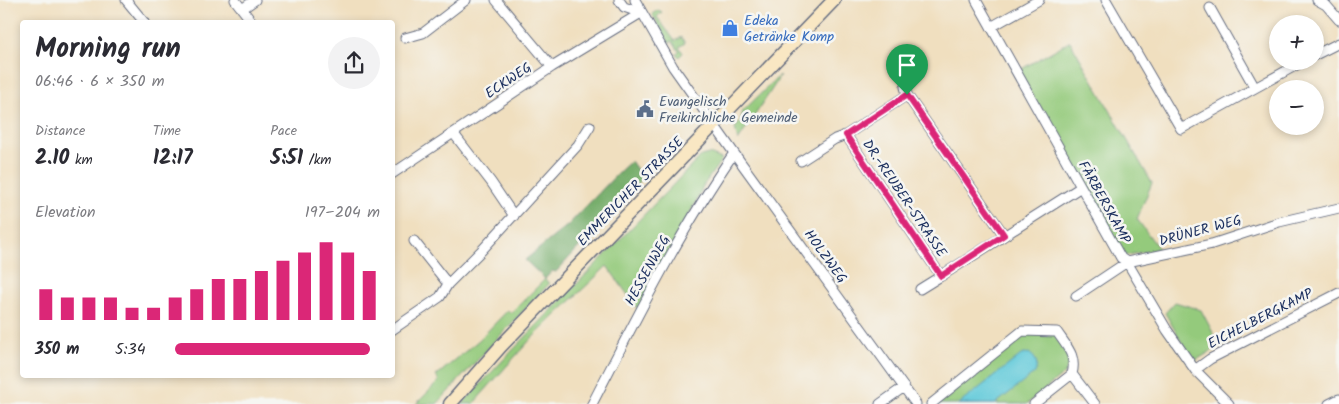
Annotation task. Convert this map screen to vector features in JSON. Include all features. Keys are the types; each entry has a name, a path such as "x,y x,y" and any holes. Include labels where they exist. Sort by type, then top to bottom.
{"main road":[{"name":"EMMERICHER STRASSE","path":"450,404 501,346 834,0"}],"street":[{"path":"126,0 142,20"},
{"path":"235,0 250,20"},
{"path":"242,9 255,0"},
{"path":"405,38 423,33 466,0"},
{"path":"496,0 552,68"},
{"path":"619,0 624,7 641,13"},
{"name":"HOLZWEG","path":"635,0 664,52 734,153 916,404"},
{"name":"FÄRBERSKAMP","path":"976,0 1121,258 1127,262 1167,330 1195,370 1229,404"},
{"path":"991,27 1039,0"},
{"path":"1106,0 1181,129 1288,70"},
{"path":"1317,0 1326,6 1339,20"},
{"path":"1210,8 1255,88"},
{"name":"ECKWEG","path":"395,172 552,68 641,13"},
{"path":"1324,51 1339,43"},
{"name":"DR.-REUBER-STRASSE","path":"800,161 835,139 846,135 906,91 1004,235"},
{"path":"395,328 440,297 448,284 514,216 578,145 590,126"},
{"path":"454,134 491,182 514,216"},
{"name":"DR.-REUBER-STRASSE","path":"846,135 941,276"},
{"name":"HESSENWEG","path":"592,404 679,240 707,191 734,153"},
{"name":"DR.-REUBER-STRASSE","path":"920,289 1081,187"},
{"name":"DRÜNER WEG","path":"1076,296 1127,262 1212,244 1279,222 1339,208"},
{"path":"414,242 448,284"},
{"name":"EICHELBERGKAMP","path":"1195,370 1210,359 1339,293"},
{"path":"931,404 1022,331 1057,332 1073,356 1075,365 1072,374 1034,404"},
{"path":"1072,374 1095,404"},
{"path":"880,404 904,387"},
{"path":"1329,404 1339,399"}],"green space":[{"path":"658,10 662,12 657,17 675,41 681,37 685,43 679,47 683,53 679,57 676,54 679,51 672,41 669,43 652,14"},
{"path":"1070,41 1152,183 1137,219 1159,249 1123,256 1018,71"},
{"path":"780,75 738,141 735,128 740,122 743,111"},
{"path":"709,154 722,159 703,186 638,309 607,266 530,340 473,404 462,404 701,156"},
{"path":"631,161 643,178 556,272 552,271 545,279 525,260 568,225"},
{"path":"545,279 549,284 437,404 416,404 439,381 436,376 479,340 508,310 511,313"},
{"path":"1175,302 1201,310 1220,346 1193,362 1165,313"},
{"path":"1025,333 1055,335 1069,359 1066,372 1027,404 938,404"}],"water":[{"path":"1029,353 1036,362 1035,373 995,404 959,404 1021,355"}],"place":[{"name":"Edeka Getränke Komp","path":"730,28"},
{"name":"Evangelisch Freikirchliche Gemeinde","path":"645,109"}],"route":[{"path":"907,95 1004,235 941,276 846,135 907,95"}]}
